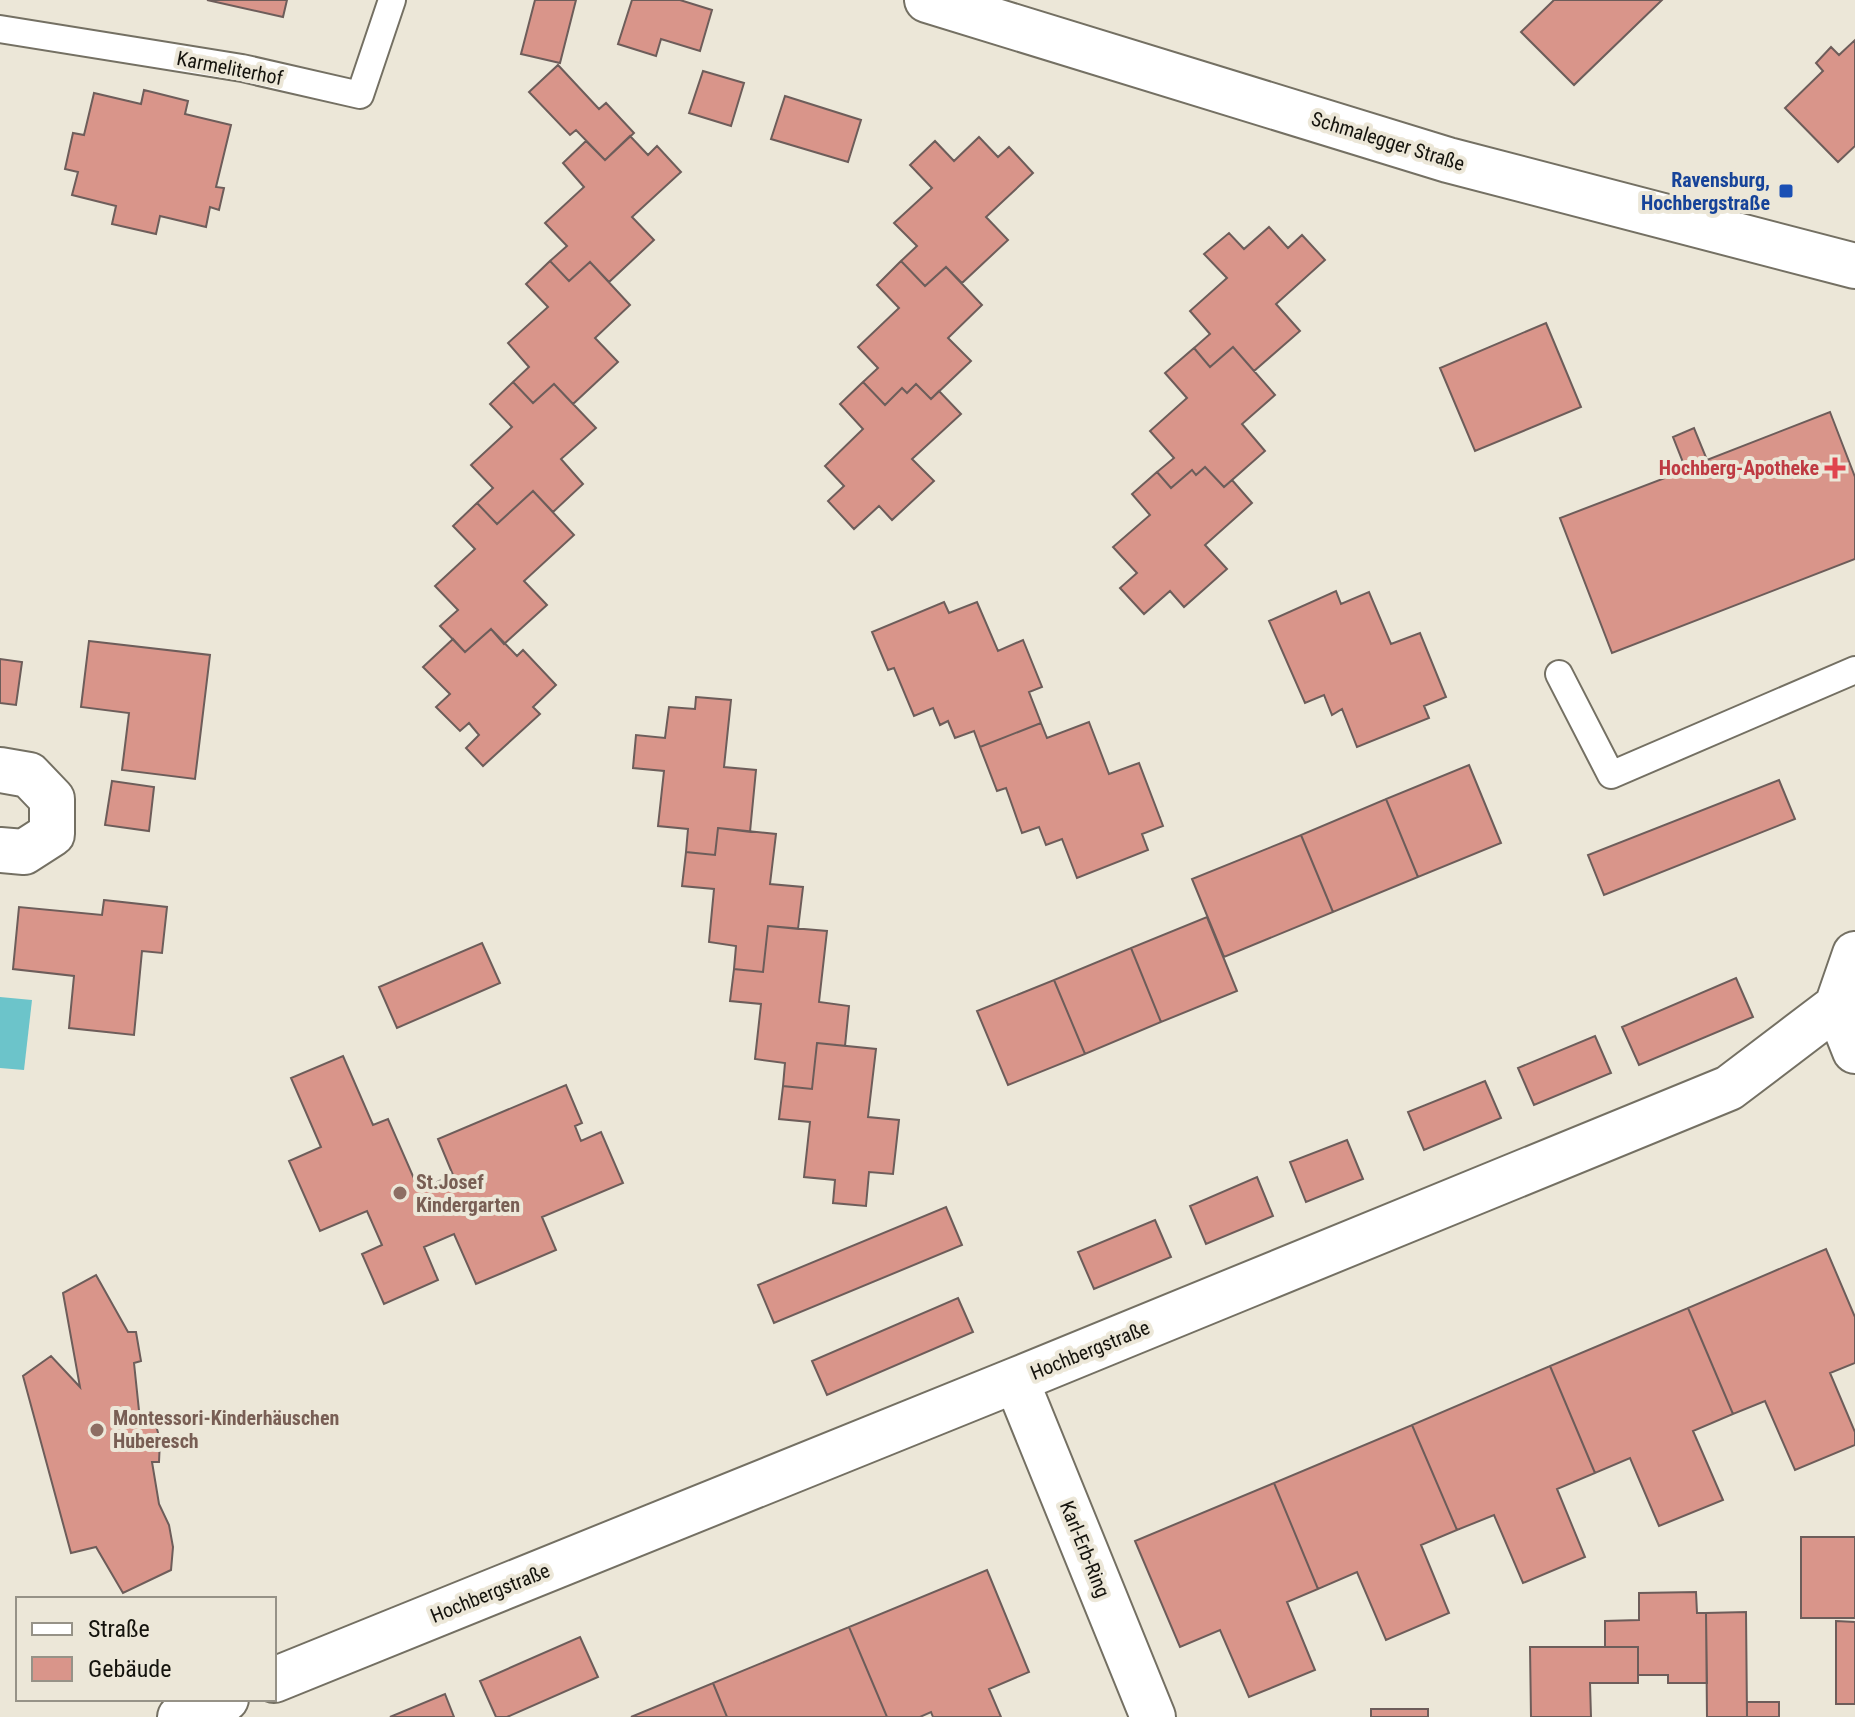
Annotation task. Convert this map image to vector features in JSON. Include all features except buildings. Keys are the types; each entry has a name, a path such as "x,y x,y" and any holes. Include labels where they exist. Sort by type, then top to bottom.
{"street":[{"name":"Schmalegger Straße","path":"927,0 1448,160 1855,266"},
{"path":"0,770 29,775 52,799 52,834 24,852 0,850"},
{"path":"1855,954 1837,1006 1855,1051"},
{"name":"Hochbergstraße","path":"276,1679 1729,1088 1837,1006"},
{"name":"Karl-Erb-Ring","path":"1016,1380 1153,1717"},
{"path":"180,1717 221,1701"}],"lane":[{"name":"Karmeliterhof","path":"0,29 242,68 360,95 392,0"},
{"path":"1559,674 1611,775 1855,670"}],"water":[{"path":"0,997 32,1000 24,1070 0,1068"}],"place":[{"name":"Ravensburg, Hochbergstraße","path":"1786,191"},
{"name":"Hochberg-Apotheke","path":"1835,468"},
{"name":"St.Josef Kindergarten","path":"400,1193"},
{"name":"Montessori-Kinderhäuschen Huberesch","path":"97,1430"}]}
